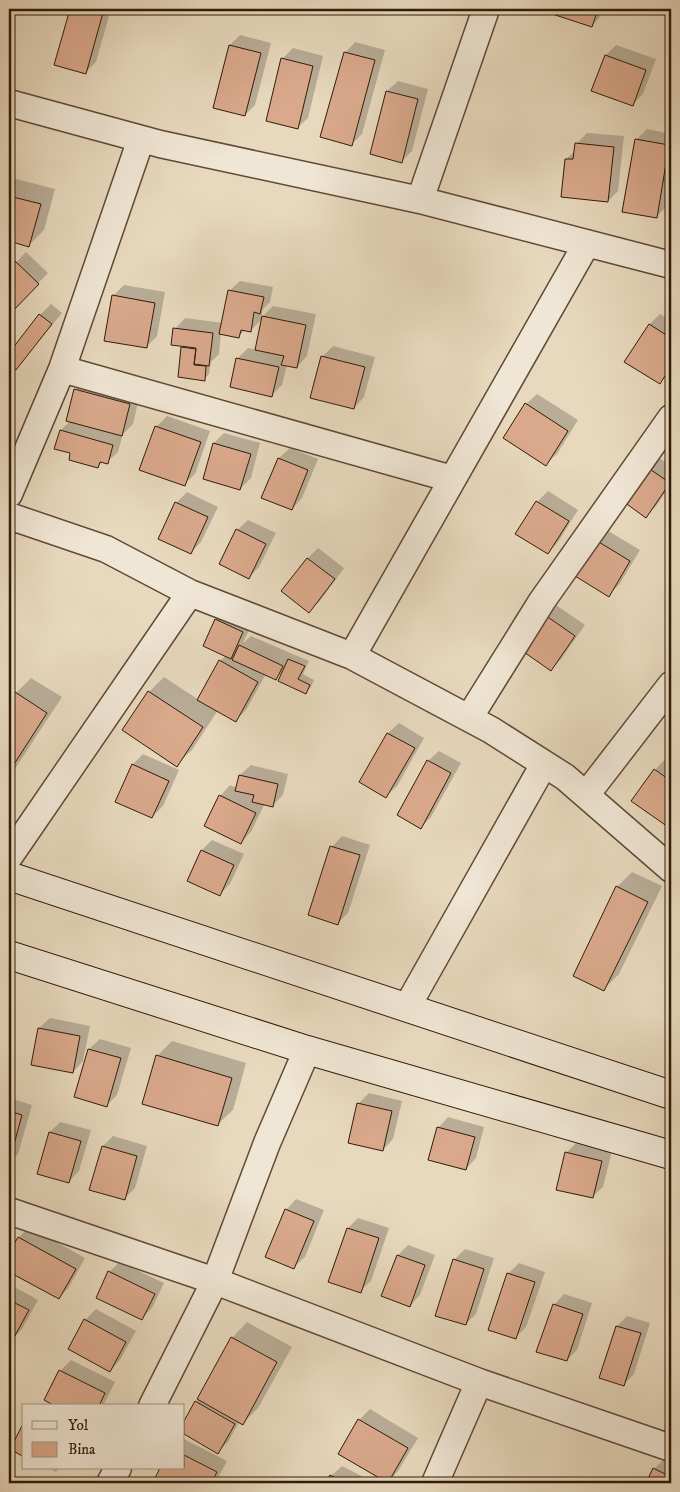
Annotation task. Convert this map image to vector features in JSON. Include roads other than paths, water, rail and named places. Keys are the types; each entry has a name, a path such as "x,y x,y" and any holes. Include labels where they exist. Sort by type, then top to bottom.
{"street":[{"path":"420,200 486,9"},
{"path":"9,104 141,139 420,200 671,265"},
{"path":"9,494 62,369 141,139"},
{"path":"352,656 588,243"},
{"path":"62,369 452,479"},
{"path":"469,718 542,601 671,418"},
{"path":"9,516 106,549 190,593 352,656 469,718 564,777 671,869"},
{"path":"9,857 190,593"},
{"path":"586,795 671,685"},
{"path":"407,1007 544,764"},
{"path":"9,876 671,1094"},
{"path":"9,954 307,1050 671,1156"},
{"path":"153,1404 215,1281 267,1143 307,1050"},
{"path":"9,1212 215,1281 479,1382 671,1448"},
{"path":"435,1483 479,1382"},
{"path":"110,1483 117,1470"}]}
